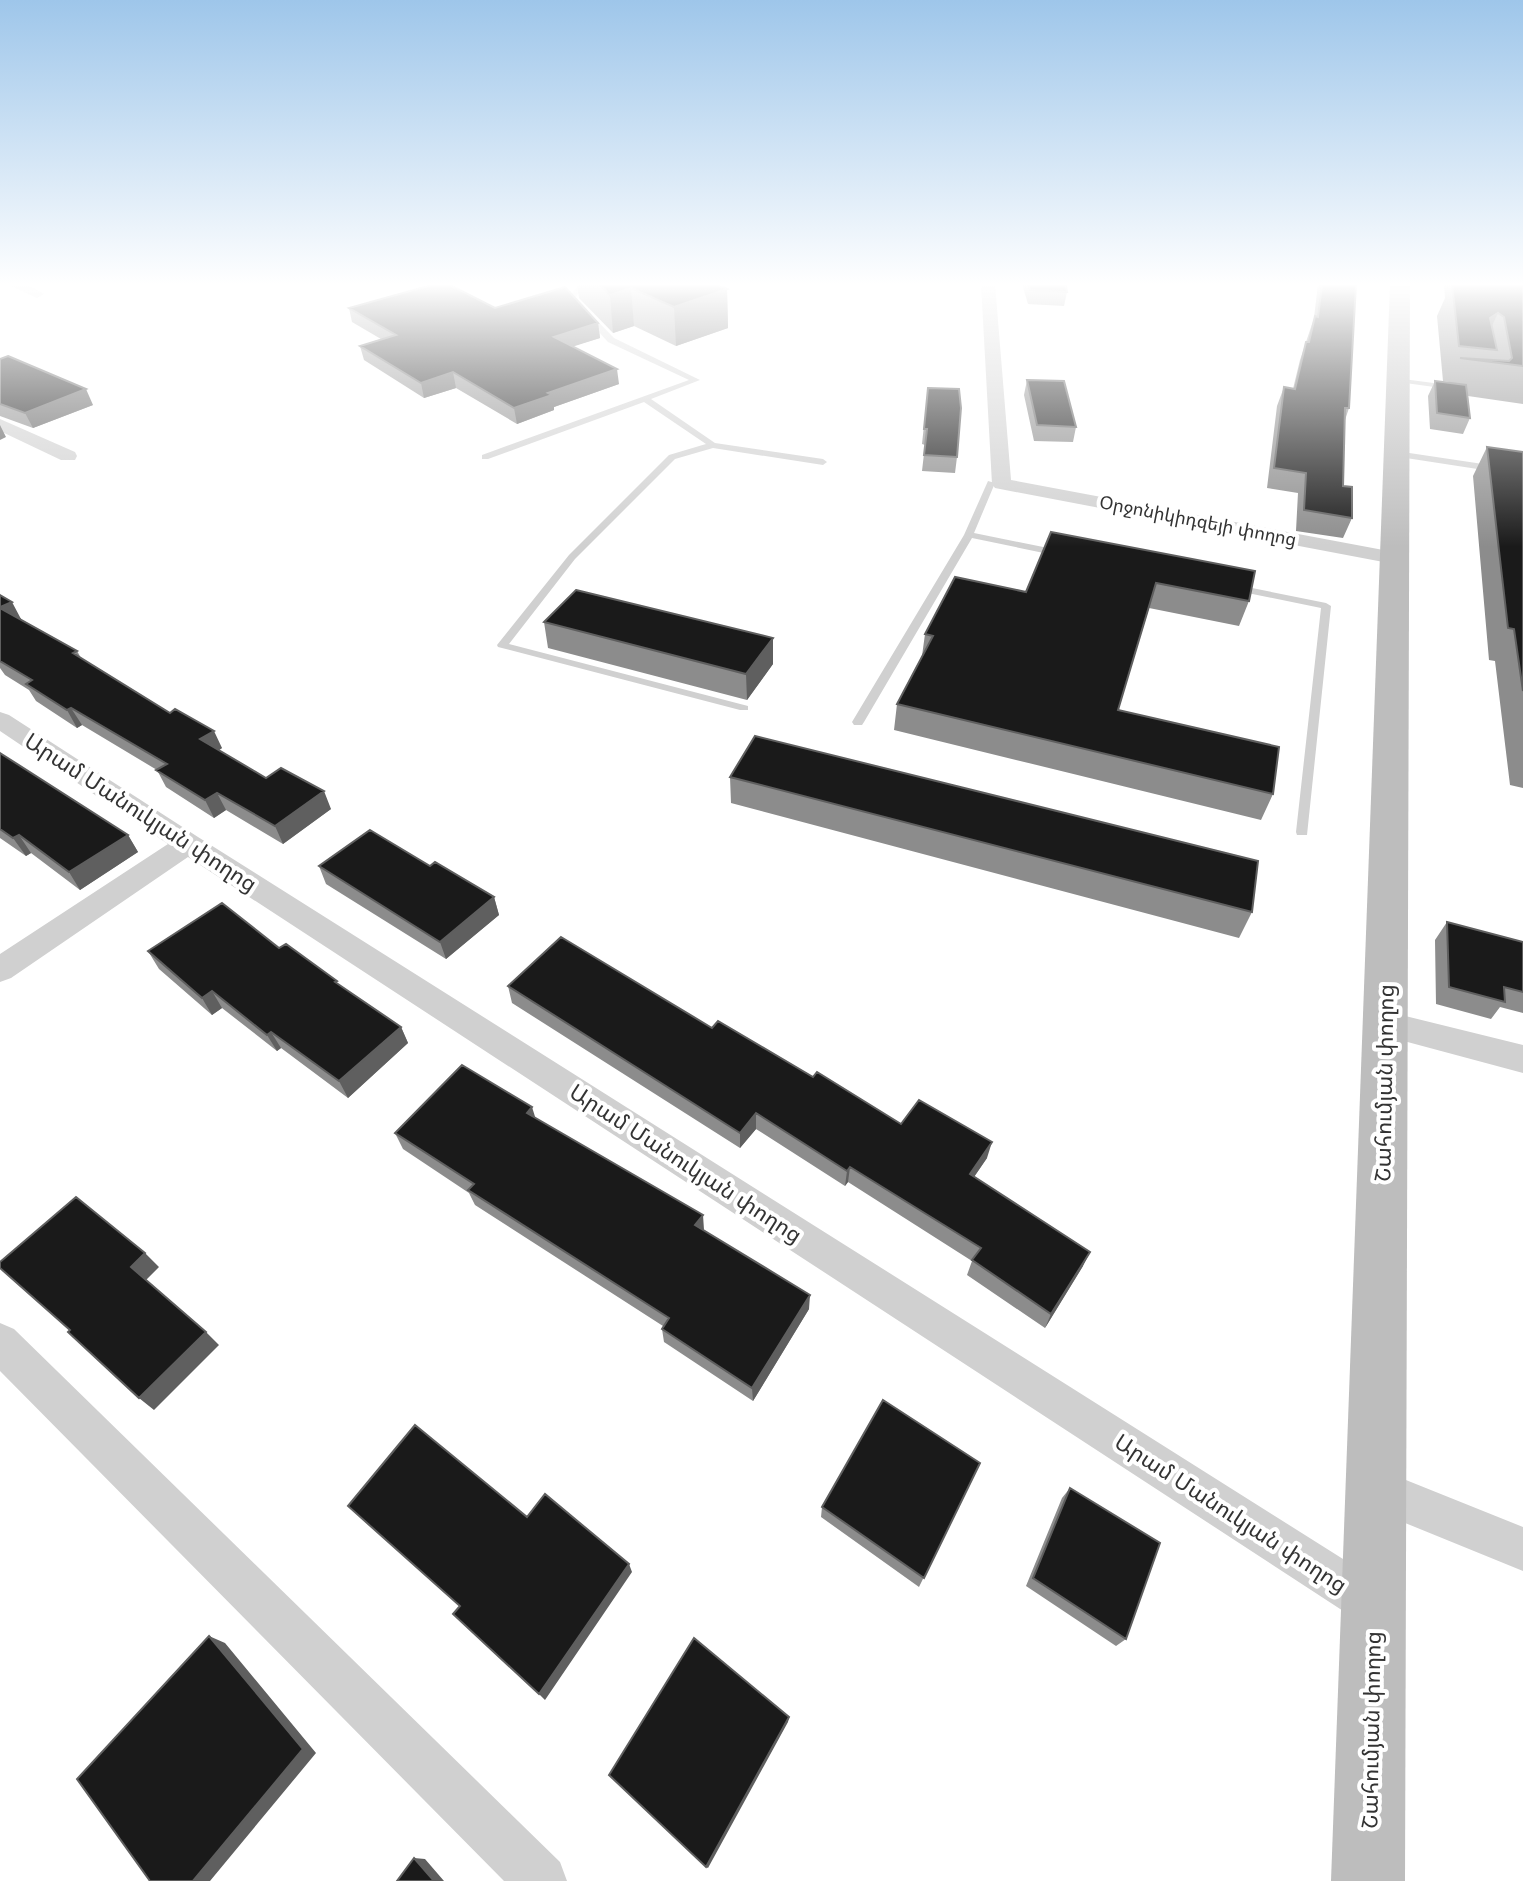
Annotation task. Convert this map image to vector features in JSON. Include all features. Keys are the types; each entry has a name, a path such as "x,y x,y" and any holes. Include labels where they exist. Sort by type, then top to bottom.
{"main road":[{"name":"Շահումյան փողոց","path":"1368,1881 1398,372"}],"street":[{"path":"992,372 996,484"},
{"path":"0,424 68,456"},
{"name":"Օրջոնիկիդզեյի փողոց","path":"996,484 1394,558"},
{"name":"Արամ Մանուկյան փողոց","path":"0,720 188,844 1373,1604"},
{"path":"0,970 188,844"},
{"path":"1385,1024 1523,1059"},
{"path":"0,1343 487,1823 541,1881"},
{"path":"1376,1490 1523,1549"}],"lane":[{"path":"485,457 696,380 679,372"},
{"path":"1398,380 1462,389"},
{"path":"645,399 713,445"},
{"path":"744,708 502,645 572,557 672,457 713,445 823,462"},
{"path":"1396,454 1523,473"},
{"path":"858,722 996,484"},
{"path":"969,535 1078,556"},
{"path":"1217,584 1326,606 1302,832"}],"building":[{"path":"0,372 45,372 86,389 25,413 0,404"},
{"path":"403,372 609,372 514,408 453,372 421,383"},
{"path":"1299,372 1351,372 1349,408 1345,408 1343,486 1352,487 1352,518 1304,510 1306,473 1274,468 1284,387 1295,389"},
{"path":"1027,380 1064,381 1076,427 1037,425"},
{"path":"1435,381 1466,385 1470,418 1437,413"},
{"path":"928,388 959,389 961,408 957,457 924,455"},
{"path":"1487,447 1523,452 1523,691 1514,629 1508,628"},
{"path":"1051,532 1255,571 1249,601 1156,583 1118,710 1279,747 1273,794 897,704 933,636 925,634 955,577 1026,592"},
{"path":"576,590 773,638 746,674 544,622"},
{"path":"0,595 12,602 0,607"},
{"path":"0,608 77,651 73,653 170,713 175,709 214,731 200,739 266,778 281,768 324,791 275,826 217,793 205,800 156,770 167,764 71,708 67,710 26,684 32,680 0,661"},
{"path":"755,736 1258,861 1252,912 730,777"},
{"path":"0,753 128,835 69,872 19,835 13,838 0,829"},
{"path":"370,830 430,866 435,862 494,897 440,942 319,866"},
{"path":"222,903 279,948 286,944 401,1027 339,1081 271,1032 267,1035 212,991 202,998 148,951"},
{"path":"1447,922 1523,942 1523,992 1504,987 1505,1002 1449,987"},
{"path":"561,937 712,1028 718,1021 813,1077 817,1072 901,1124 919,1100 992,1142 970,1174 1090,1252 1051,1314 972,1260 981,1248 850,1167 847,1171 756,1113 740,1133 508,986"},
{"path":"462,1065 532,1107 527,1113 703,1215 695,1225 810,1295 752,1388 662,1329 669,1318 468,1190 474,1184 395,1133"},
{"path":"76,1197 145,1253 131,1267 206,1332 139,1398 68,1332 70,1330 0,1268 0,1262"},
{"path":"883,1400 980,1463 924,1578 822,1507"},
{"path":"415,1425 527,1517 545,1494 629,1564 539,1694 453,1614 460,1606 348,1506"},
{"path":"1070,1488 1160,1543 1126,1639 1033,1578"},
{"path":"209,1636 303,1749 193,1881 150,1881 77,1779"},
{"path":"694,1638 789,1717 706,1867 609,1775"},
{"path":"414,1858 434,1881 397,1881"}]}
